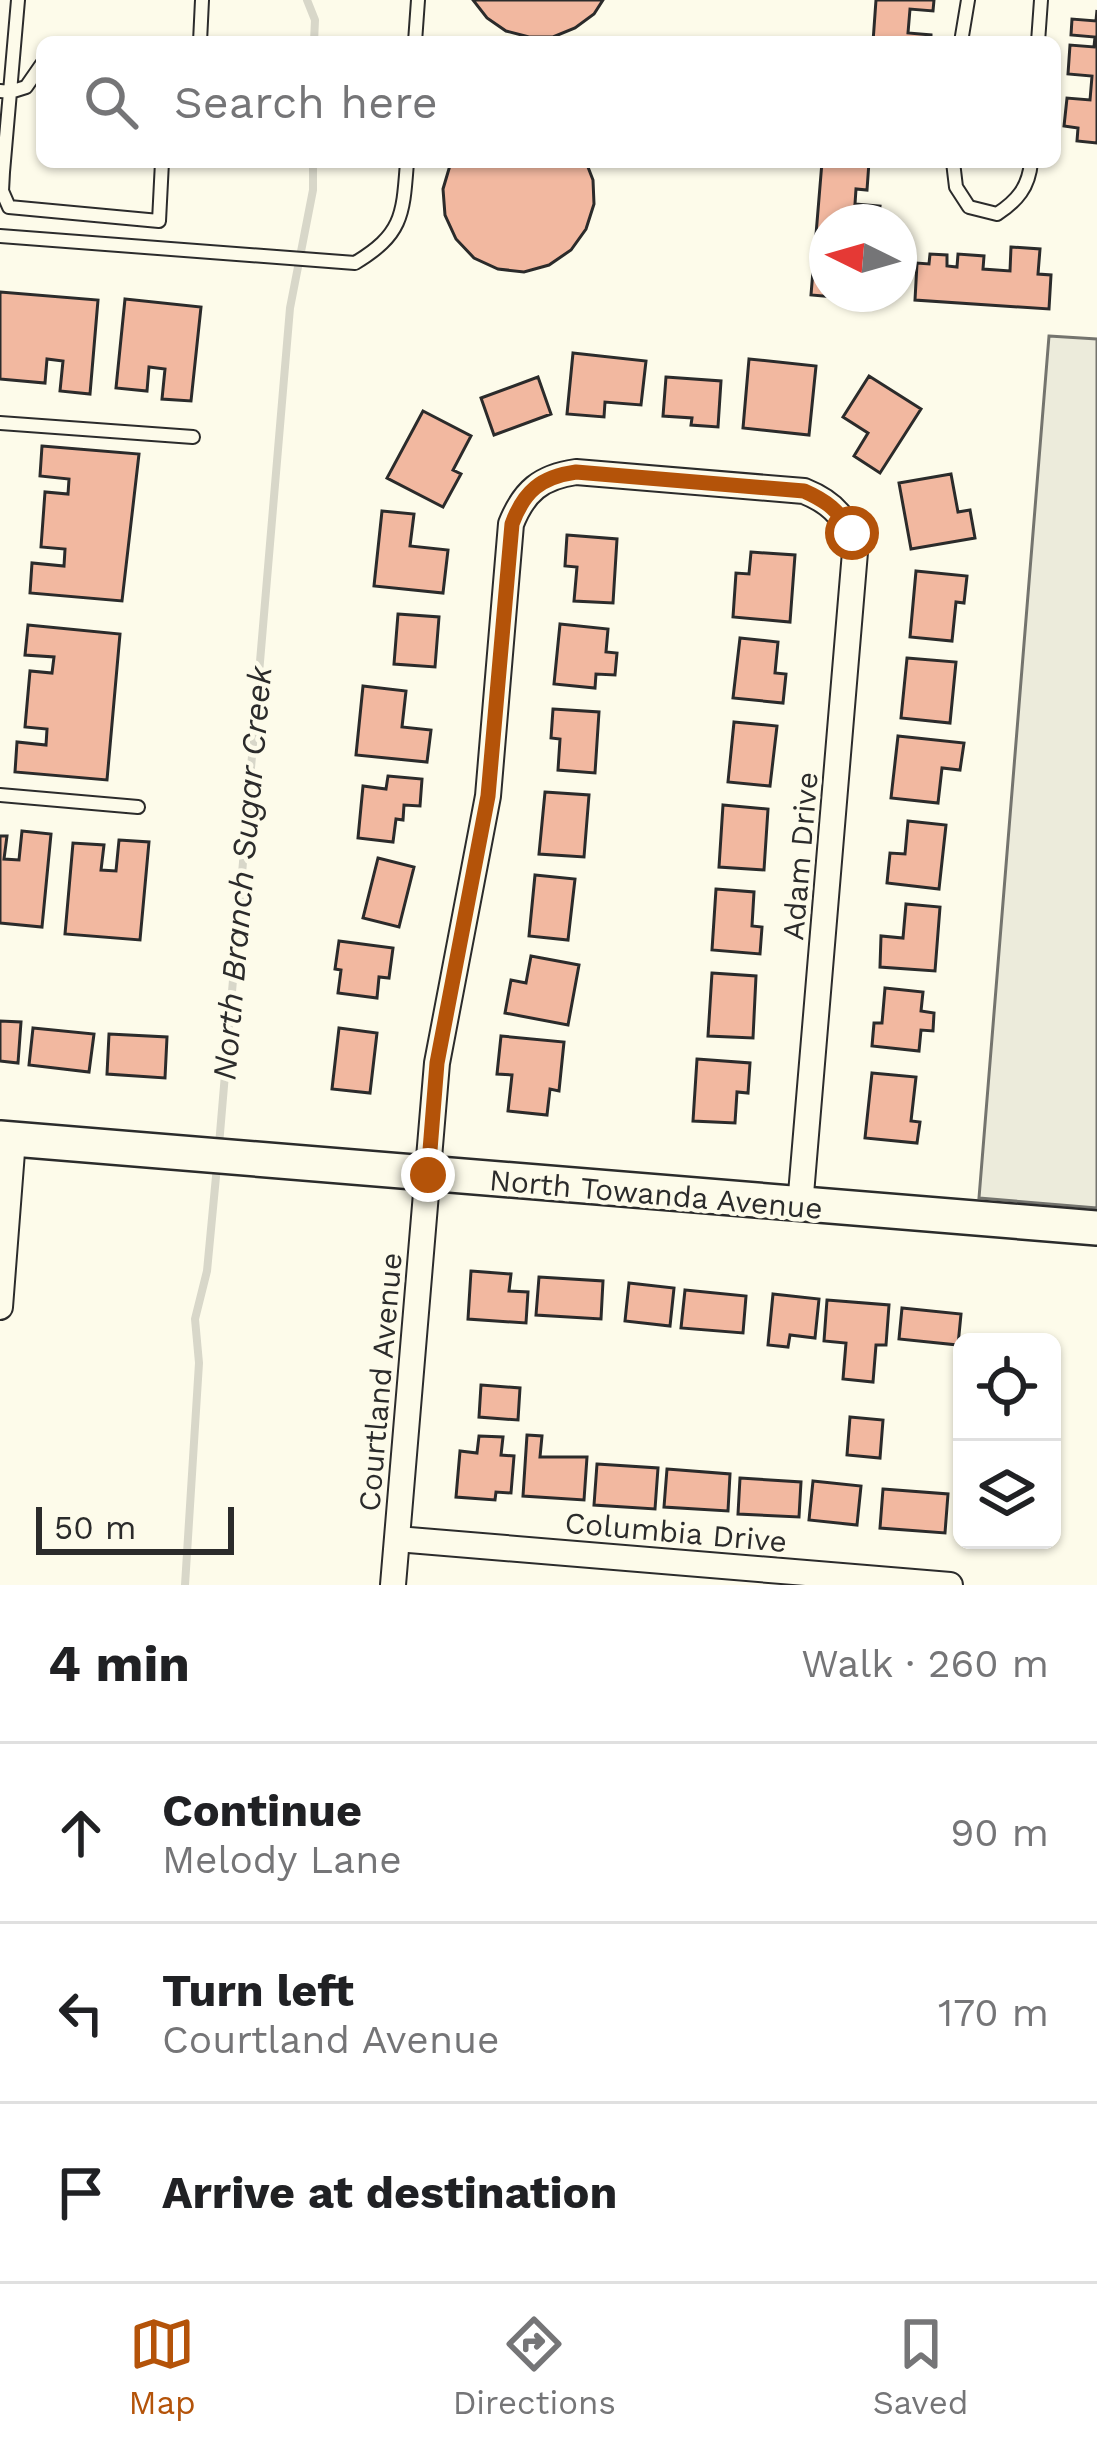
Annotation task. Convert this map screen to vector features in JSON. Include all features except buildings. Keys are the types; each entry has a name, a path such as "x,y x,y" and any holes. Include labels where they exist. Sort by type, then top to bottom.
{"main road":[{"name":"North Towanda Avenue","path":"6,1138 1097,1228"}],"street":[{"name":"Courtland Avenue","path":"393,1585 437,1063 488,796 512,524 519,503 541,482 576,472 804,491 841,514"},
{"name":"Adam Drive","path":"800,1206 855,552 852,533 841,514"},
{"path":"0,1307 6,1138"},
{"name":"Columbia Drive","path":"397,1539 950,1585"}],"lane":[{"path":"18,0 5,92 2,191 9,207 159,221 162,168"},
{"path":"200,36 202,0"},
{"path":"415,36 418,0"},
{"path":"962,36 968,0"},
{"path":"1038,36 1041,0"},
{"path":"5,92 26,87 36,73"},
{"path":"0,236 355,263 383,247 398,228 406,168"},
{"path":"954,168 956,187 969,207 997,214 1017,201 1030,168"},
{"path":"0,423 193,437"},
{"path":"0,795 137,807"}],"shaded area":[{"path":"1049,336 1097,339 1097,1208 979,1198"}],"waterway":[{"name":"North Branch Sugar Creek","path":"307,0 315,20 314,36"},
{"name":"North Branch Sugar Creek","path":"219,1145 290,308 313,168"},
{"name":"North Branch Sugar Creek","path":"185,1585 199,1363 195,1319 207,1271 217,1166"}],"route":[{"path":"428,1175 437,1063 488,796 512,524 519,503 541,482 576,472 804,491 841,514 852,533"}]}
